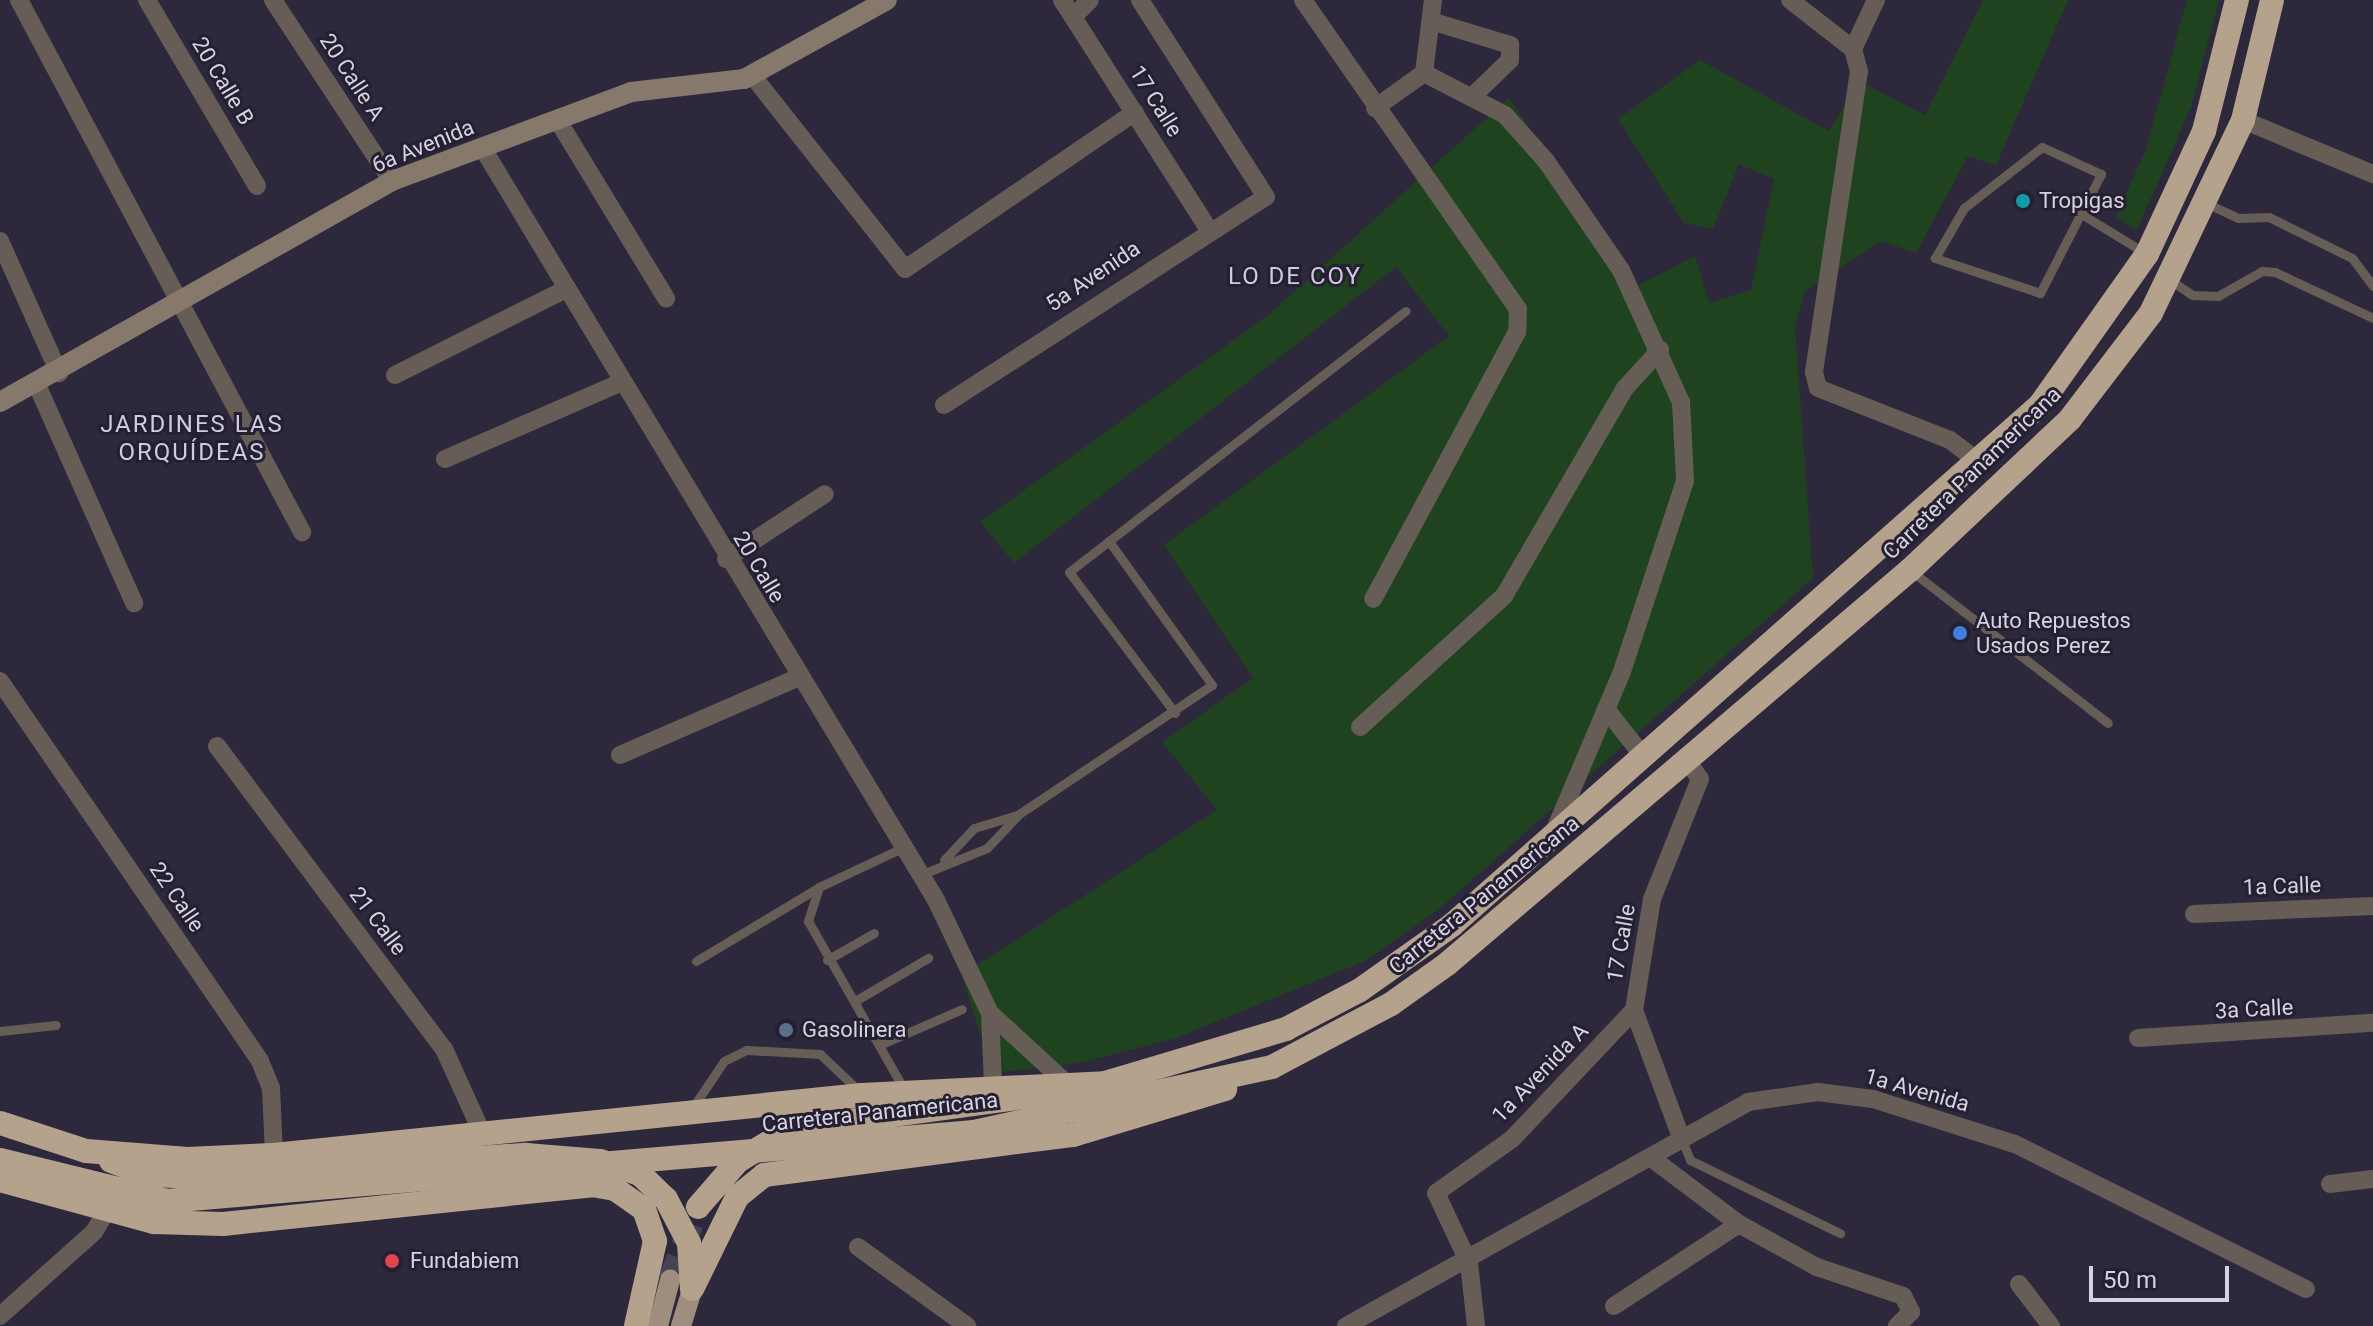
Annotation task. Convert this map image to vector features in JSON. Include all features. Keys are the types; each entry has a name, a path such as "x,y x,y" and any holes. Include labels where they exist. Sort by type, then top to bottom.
{"highway":[{"name":"Carretera Panamericana","path":"0,1123 86,1151 188,1159 274,1155 905,1091 1063,1080 1105,1083 1286,1029 1360,990 1452,925 1981,463 2076,362 2147,254 2214,102 2237,0"},
{"name":"Carretera Panamericana","path":"0,1160 167,1201 974,1132 1272,1067 1391,1004 1447,964 1910,570 2070,419 2126,349 2169,279 2208,204 2243,120 2272,0"},
{"path":"681,1284 737,1197 764,1175 1073,1135 1199,1102 1272,1067"},
{"path":"698,1207 738,1161 791,1129 1048,1099 1105,1083"},
{"path":"86,1151 149,1175 200,1177 526,1155 600,1161 640,1174 666,1199 689,1243 681,1284"},
{"path":"0,1180 106,1212 223,1224 592,1185 615,1189 644,1209 655,1241 636,1326"}],"main road":[{"path":"658,1326 681,1284"},
{"path":"681,1284 681,1326"}],"street":[{"path":"19,0 184,302 302,532"},
{"name":"20 Calle B","path":"147,0 257,186"},
{"name":"20 Calle A","path":"273,0 392,181"},
{"name":"17 Calle","path":"1062,0 1208,228"},
{"path":"1073,17 1090,0"},
{"name":"5a Avenida","path":"944,405 1208,228 1266,197 1267,189 1140,0"},
{"path":"1303,0 1375,108 1518,309 1517,332 1373,599"},
{"path":"1375,108 1424,73 1433,0"},
{"path":"1790,0 1853,49 1859,71 1814,372 1818,388 1950,440 1981,463"},
{"path":"1853,49 1876,0"},
{"name":"6a Avenida","path":"0,402 59,373 392,181 631,92 752,75 875,4"},
{"path":"1431,21 1510,45 1510,60 1476,93"},
{"path":"1424,73 1476,93 1546,161 1621,270 1660,350 1681,402 1685,481 1606,709 1554,833"},
{"path":"752,75 905,269 1135,112"},
{"path":"557,119 666,298"},
{"path":"2243,120 2373,174"},
{"name":"20 Calle","path":"482,147 797,678 919,875 990,1013 1063,1080"},
{"path":"0,241 59,373"},
{"path":"395,375 566,289"},
{"path":"1360,727 1504,596 1625,388 1660,350"},
{"path":"445,459 622,382"},
{"path":"37,385 134,603"},
{"path":"726,559 825,494"},
{"path":"620,755 797,678"},
{"name":"22 Calle","path":"0,681 260,1061 273,1098 274,1155"},
{"path":"1606,709 1643,756"},
{"name":"21 Calle","path":"217,746 444,1049 483,1135"},
{"name":"17 Calle","path":"1682,1140 1634,1010 1652,899 1700,779 1686,759"},
{"name":"1a Calle","path":"2194,914 2373,906"},
{"name":"1a Avenida A","path":"1469,1263 1436,1193 1512,1139 1634,1010"},
{"name":"20 Calle","path":"990,1013 993,1084"},
{"name":"3a Calle","path":"2138,1038 2373,1023"},
{"name":"1a Avenida","path":"1346,1326 1469,1263 1654,1160 1748,1102 1818,1092 1873,1099 2015,1144 2306,1289"},
{"path":"1654,1160 1739,1224 1817,1267 1893,1291 1910,1306 1897,1326"},
{"path":"2330,1184 2373,1179"},
{"path":"0,1316 94,1232 106,1212"},
{"path":"1614,1306 1739,1224"},
{"path":"858,1247 967,1326"},
{"path":"1469,1263 1476,1326"},
{"path":"2019,1284 2051,1326"}],"lane":[{"path":"2042,147 2101,174 2083,215 2040,293 1935,258 1964,208 2042,147"},
{"path":"2208,204 2238,218 2269,217 2352,258 2373,286"},
{"path":"2083,215 2147,254"},
{"path":"2169,279 2192,295 2218,296 2262,271 2275,272 2373,318"},
{"path":"1175,713 1069,572 1406,311"},
{"path":"919,875 941,863 987,848 1019,814 1175,713 1212,685 1109,541"},
{"path":"1910,570 2108,723"},
{"path":"941,863 974,828 1019,814"},
{"path":"696,961 819,887 902,848"},
{"path":"819,887 808,921 827,960 882,1044 905,1091"},
{"path":"827,960 874,933"},
{"path":"855,1001 928,958"},
{"path":"882,1044 962,1009"},
{"path":"0,1031 56,1025"},
{"path":"688,1115 724,1061 747,1050 820,1054 862,1095"},
{"path":"1682,1140 1690,1160 1840,1233"}],"green space":[{"path":"1983,0 2068,0 1996,165 1968,156 1916,253 1881,241 1805,291 1795,327 1813,578 1439,909 1367,960 1176,1038 1079,1063 992,1073 962,975 1217,810 1162,742 1253,678 1164,545 1449,336 1396,267 1014,563 980,522 1266,317 1509,98 1637,286 1695,256 1709,303 1751,290 1774,179 1739,164 1713,229 1684,223 1618,119 1700,60 1829,131 1859,81 1925,115"},
{"path":"2187,0 2219,0 2191,107 2137,230 2116,217 2146,149"}],"tunnel":[{"path":"670,1280 698,1207"}],"place":[{"name":"Tropigas","path":"2023,201"},
{"name":"Auto Repuestos Usados Perez","path":"1960,633"},
{"name":"Gasolinera","path":"786,1030"},
{"name":"Fundabiem","path":"392,1261"}],"district":[{"name":"LO DE COY","path":"1295,277"},
{"name":"JARDINES LAS ORQUÍDEAS","path":"192,439"}]}
